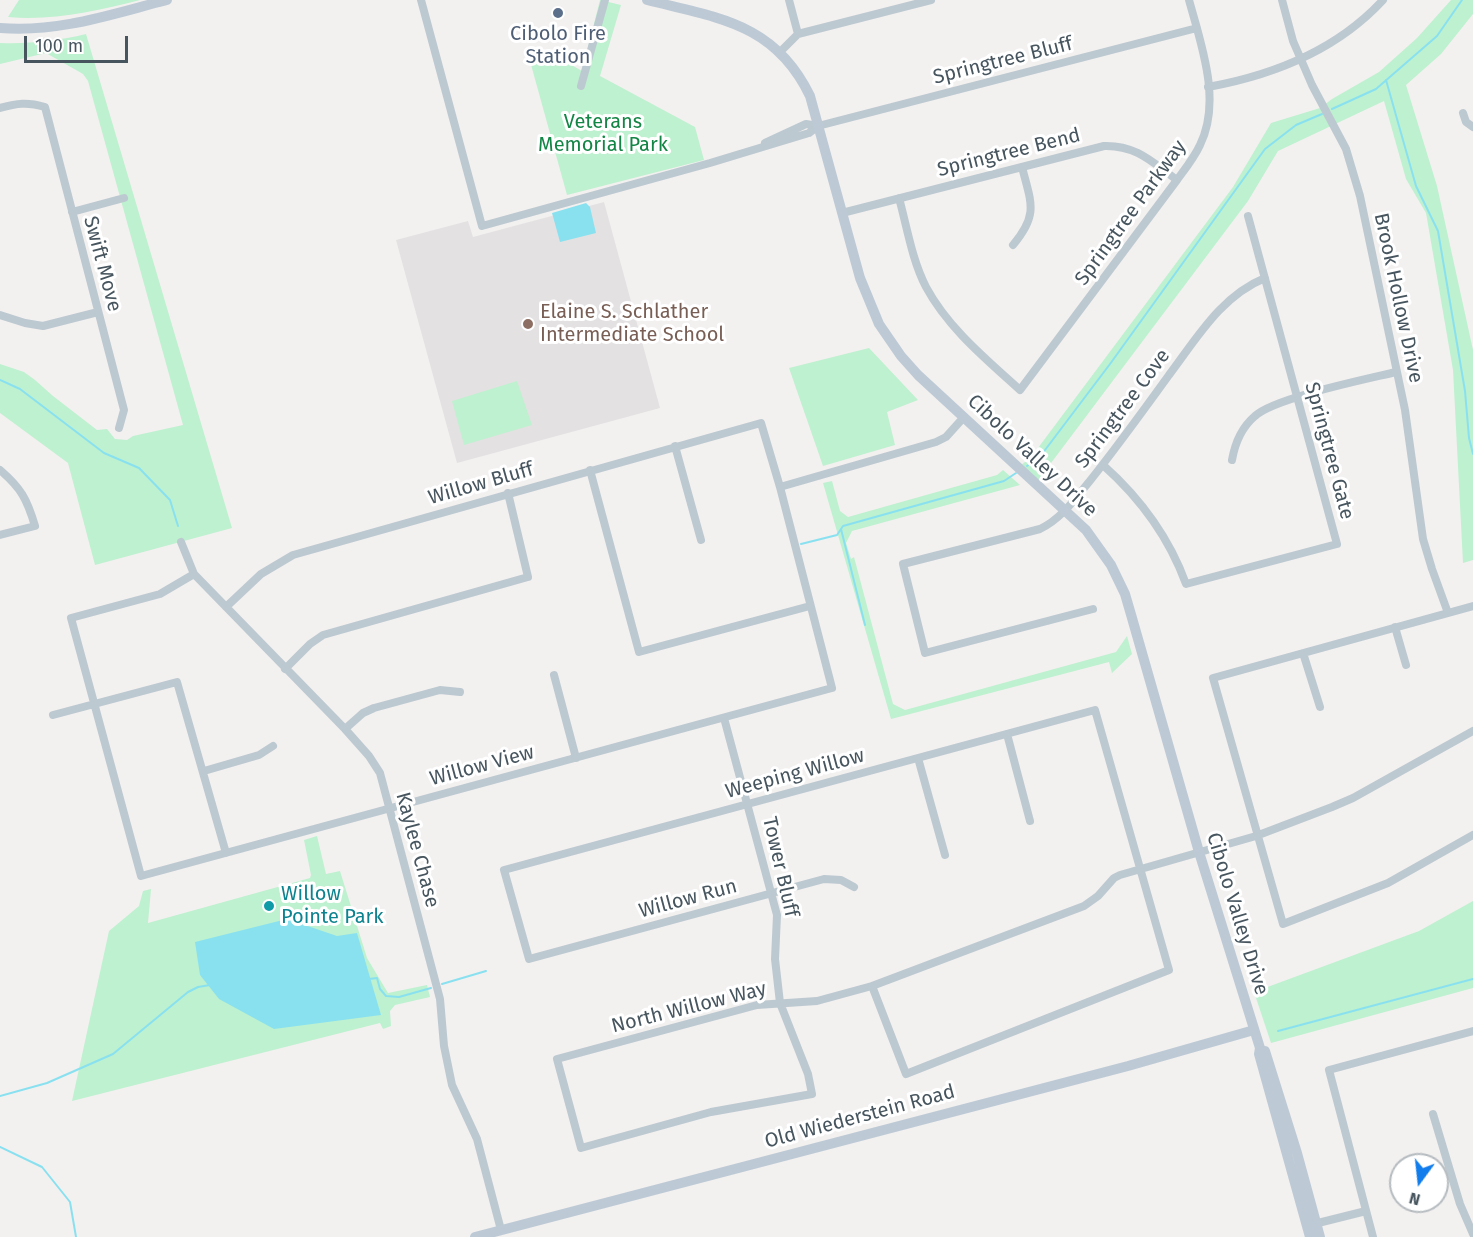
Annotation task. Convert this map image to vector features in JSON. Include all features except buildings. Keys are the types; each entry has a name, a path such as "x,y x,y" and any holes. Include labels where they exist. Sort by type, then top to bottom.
{"main road":[{"path":"0,28 31,29 75,24 167,0"},
{"name":"Cibolo Valley Drive","path":"647,0 743,27 760,36 780,52 803,82 810,96 860,278 879,324 901,356 918,375 1066,510 1086,530 1111,565 1125,594 1199,852 1238,972 1260,1048 1259,1054 1311,1229 1320,1237"},
{"name":"Old Wiederstein Road","path":"475,1237 1128,1066 1254,1030"}],"street":[{"name":"Springtree Bluff","path":"421,0 482,226 710,163 758,147 772,138 806,124 818,126 1197,28"},
{"path":"580,86 605,0"},
{"path":"789,0 798,34"},
{"path":"780,52 798,34 931,0"},
{"name":"Springtree Parkway","path":"899,198 922,277 936,303 956,330 1020,390 1177,180 1201,144 1209,112 1209,87 1189,0"},
{"name":"Brook Hollow Drive","path":"1282,0 1293,41 1312,84 1340,135 1352,166 1412,448 1418,511 1424,539 1448,613"},
{"path":"1209,87 1241,80 1301,59 1341,38 1383,0"},
{"name":"Swift Move","path":"0,108 18,103 32,103 45,107 124,410 119,428"},
{"path":"1463,113 1466,122 1473,127"},
{"name":"Springtree Bend","path":"842,213 1088,149 1119,145 1139,153 1177,180"},
{"path":"1013,245 1025,230 1031,216 1022,167"},
{"path":"72,212 124,198"},
{"name":"Springtree Gate","path":"1103,465 1124,484 1152,518 1169,546 1186,584 1337,544 1248,216"},
{"name":"Springtree Cove","path":"1094,609 925,653 903,564 1040,529 1052,523 1066,510 1103,465 1210,320 1237,293 1265,278"},
{"path":"0,315 44,326 98,312"},
{"path":"1232,460 1234,444 1255,415 1266,408 1396,372"},
{"path":"590,470 639,652 810,606 780,487 936,442 946,437 964,417"},
{"name":"Willow Bluff","path":"226,607 261,574 292,555 761,423 780,487"},
{"path":"675,446 700,540"},
{"path":"0,470 18,485 28,502 35,526 0,535"},
{"path":"285,669 310,644 323,635 528,577 508,493"},
{"name":"Kaylee Chase","path":"181,542 194,574 345,729 380,773 440,999 444,1046 452,1085 479,1146 501,1230"},
{"path":"93,704 71,618 160,594 194,574"},
{"name":"Willow View","path":"93,704 141,876 832,688 810,606"},
{"path":"1473,606 1213,678 1256,836 1283,924 1388,883 1473,835"},
{"path":"1395,627 1406,666"},
{"path":"1303,653 1320,707"},
{"path":"554,675 576,758"},
{"path":"53,715 177,682 226,854"},
{"path":"345,729 363,713 380,706 440,690 460,692"},
{"name":"Weeping Willow","path":"529,958 504,870 1095,710 1140,869"},
{"name":"Tower Bluff","path":"724,718 777,915 775,959 780,1003 808,1074 812,1094"},
{"name":"North Willow Way","path":"812,1094 711,1112 581,1148 557,1059 757,1005 817,1001 872,986 1084,906 1098,896 1114,878 1256,836 1353,798 1473,731"},
{"path":"1007,734 1030,821"},
{"path":"204,771 260,755 273,746"},
{"path":"918,758 945,855"},
{"path":"872,986 906,1074 1169,970 1140,869"},
{"name":"Willow Run","path":"529,958 832,878 854,887"},
{"path":"1374,1237 1329,1070 1473,1031"},
{"path":"1433,1114 1460,1204 1473,1234"},
{"path":"1311,1229 1366,1211"}],"shaded area":[{"name":"Elaine S. Schlather Intermediate School","path":"604,202 660,408 457,463 396,240 468,221 473,237"}],"green space":[{"path":"19,0 140,0 58,16 8,17"},
{"name":"Veterans Memorial Park","path":"600,0 621,5 600,76 695,127 704,160 567,195 530,61 554,55 582,71"},
{"path":"1451,0 1473,0 1473,14 1441,54 1406,85 1437,186 1473,350 1473,560 1463,563 1453,370 1426,213 1406,179 1384,101 1278,151 1248,201 1036,483 1019,467 1032,456 1233,187 1271,123 1320,108 1379,72 1417,38"},
{"path":"86,34 232,528 95,565 68,463 0,413 0,364 24,372 97,430 107,429 115,439 127,440 133,436 183,425 88,81 83,74 46,53 0,64 0,43 43,42"},
{"path":"869,348 918,400 887,412 895,445 823,466 789,368"},
{"path":"517,381 532,425 464,445 452,401"},
{"path":"1003,470 1020,485 852,531 846,543 851,559 854,557 893,704 905,710 1116,652 1127,636 1132,654 1112,673 1109,662 891,719 823,483 832,481 840,511 848,517 997,475"},
{"path":"317,836 326,874 340,871 367,958 388,993 427,985 430,997 395,1005 390,1011 391,1026 383,1029 380,1023 72,1101 109,931 139,906 143,891 151,889 148,923 310,878 304,840"},
{"path":"1473,901 1473,988 1271,1043 1254,992 1419,931"}],"water":[{"path":"586,203 590,207 596,233 560,242 552,213"},
{"path":"287,919 337,936 357,933 381,1015 274,1029 219,999 200,975 195,942"}],"waterway":[{"path":"1332,109 1376,89 1437,36 1462,0"},
{"path":"1386,80 1416,186 1438,231 1465,391 1469,438 1473,454"},
{"path":"1027,466 1039,458 1110,364 1265,149 1296,125 1322,114"},
{"path":"0,380 20,389 104,453 139,468 170,500 178,526"},
{"path":"801,544 837,535 843,526 1004,481 1016,473"},
{"path":"841,529 865,625"},
{"path":"442,984 486,971"},
{"path":"369,979 377,978 380,989 386,996 399,997 431,988"},
{"path":"1278,1031 1473,979"},
{"path":"0,1096 47,1083 113,1054 188,992 210,985"},
{"path":"0,1147 42,1167 70,1202 76,1237"}],"place":[{"name":"Cibolo Fire Station","path":"558,13"},
{"name":"Elaine S. Schlather Intermediate School","path":"528,324"},
{"name":"Willow Pointe Park","path":"269,906"}]}
